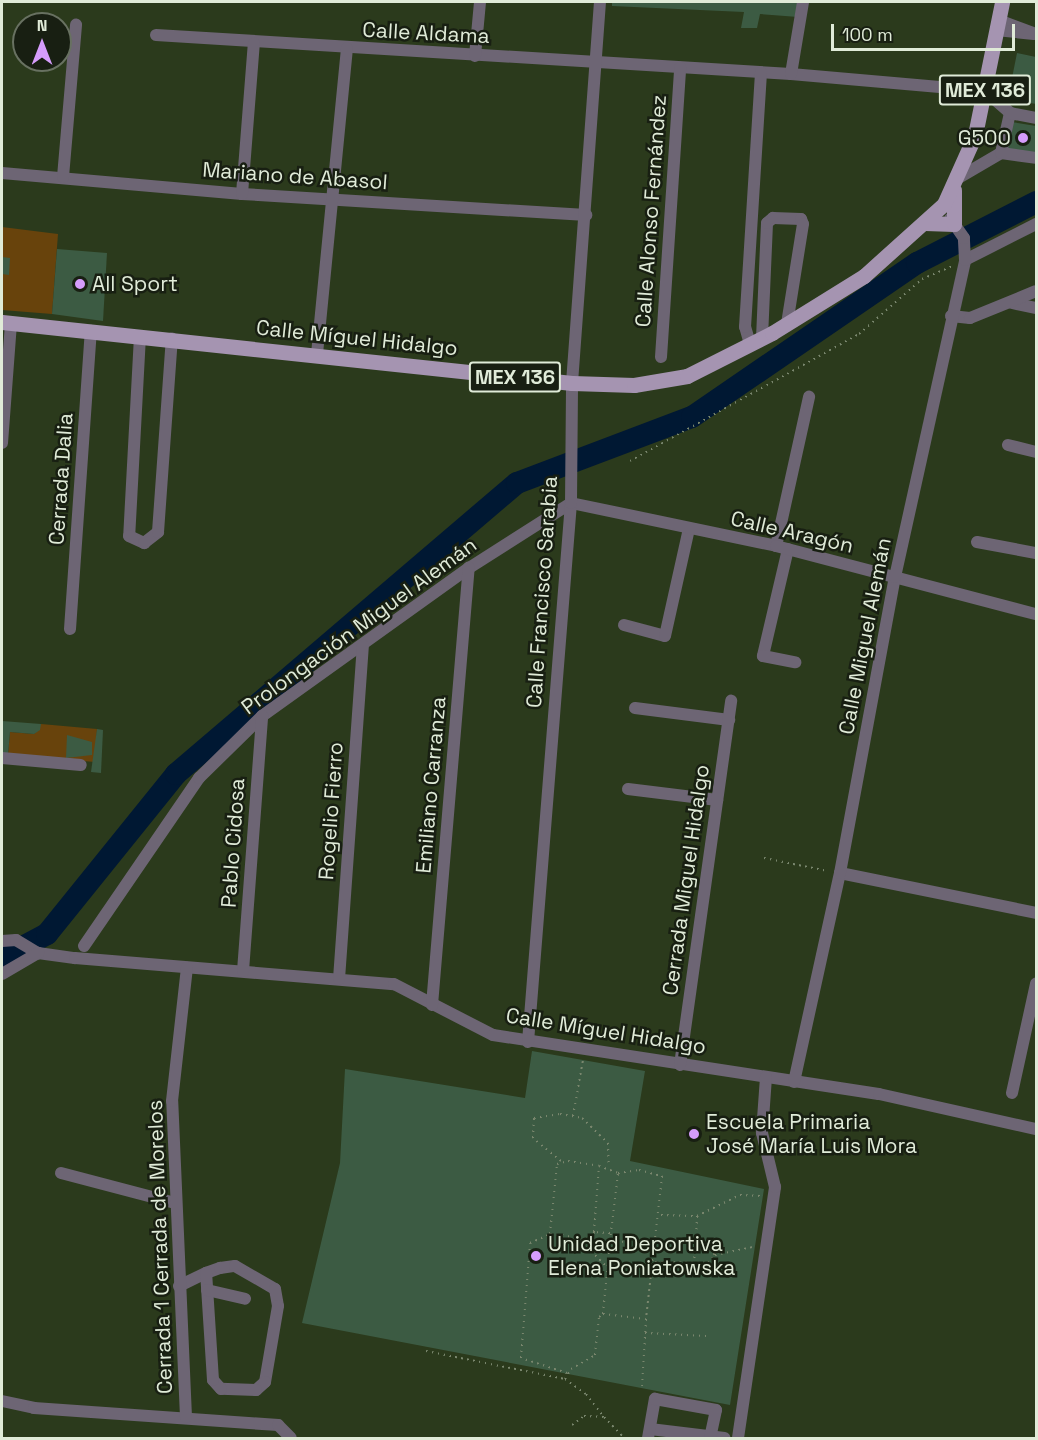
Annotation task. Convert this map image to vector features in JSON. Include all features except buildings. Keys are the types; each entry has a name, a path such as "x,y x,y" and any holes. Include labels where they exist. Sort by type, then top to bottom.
{"main road":[{"name":"Calle Míguel Hidalgo","path":"6,323 317,354 572,383 664,382 756,341 864,276 944,204 957,183 985,91 1002,2"},
{"path":"925,223 957,227 957,183"}],"street":[{"path":"475,56 480,2"},
{"name":"Calle Francisco Sarabia","path":"528,1042 570,497 572,383 600,2"},
{"path":"791,74 803,2"},
{"path":"63,177 76,25"},
{"path":"997,25 1036,34"},
{"name":"Calle Aldama","path":"156,35 791,74 985,91"},
{"path":"242,194 254,42"},
{"path":"317,354 347,48"},
{"name":"Calle Alonso Fernández","path":"661,357 680,68"},
{"path":"756,341 745,327 761,73"},
{"path":"985,91 1010,113 1036,118"},
{"path":"1001,153 1010,113"},
{"path":"957,183 1001,153 1036,158"},
{"name":"Mariano de Abasol","path":"2,173 242,194 586,215"},
{"path":"944,204 957,227 965,254 1036,224"},
{"path":"756,341 767,223 773,218 801,219 803,224 787,324"},
{"name":"Calle Miguel Alemán","path":"795,1082 840,873 895,577 965,254"},
{"path":"951,316 970,318 1012,303 1036,291"},
{"path":"1012,303 1036,309"},
{"path":"2,443 6,323"},
{"name":"Cerrada Dalia","path":"70,629 91,331"},
{"path":"140,336 129,536 144,543 158,532 172,339"},
{"path":"776,546 809,397"},
{"path":"1008,445 1036,452"},
{"name":"Calle Aragón","path":"570,497 689,529 788,549 1036,614"},
{"name":"Prolongación Miguel Alemán","path":"84,946 199,778 262,716 570,497"},
{"path":"624,625 665,636 689,529"},
{"path":"977,542 1036,553"},
{"path":"788,549 763,656 795,662"},
{"name":"Emiliano Carranza","path":"432,1005 469,567"},
{"name":"Rogelio Fierro","path":"339,979 363,646"},
{"name":"Cerrada Miguel Hidalgo","path":"680,1065 732,701"},
{"path":"635,708 729,720"},
{"name":"Pablo Cidosa","path":"243,972 262,716"},
{"path":"2,758 81,765"},
{"path":"628,789 717,800"},
{"path":"840,873 1036,914"},
{"name":"Calle Míguel Hidalgo","path":"2,941 29,947 187,968 394,984 493,1035 879,1094 1036,1129"},
{"path":"2,974 29,947"},
{"name":"Cerrada 1 Cerrada de Morelos","path":"186,1417 172,1101 187,968"},
{"path":"1012,1093 1036,984"},
{"path":"738,1438 774,1198 762,1133 766,1077"},
{"path":"61,1173 175,1203"},
{"path":"179,1286 206,1273 235,1266 275,1289 278,1306 265,1382 256,1390 221,1389 213,1380 206,1273"},
{"path":"207,1290 245,1299"},
{"path":"710,1438 716,1410 655,1399 649,1434 710,1438 724,1438"},
{"path":"2,1401 34,1408 278,1425 291,1438"}],"path":[{"path":"630,461 859,334 922,279 965,254"},
{"path":"764,858 840,873"},
{"path":"573,1116 584,1050"},
{"path":"609,1166 608,1143 598,1129 573,1116 543,1114 530,1127 539,1148 561,1161 609,1166 618,1173 662,1176 661,1215 646,1319 642,1386"},
{"path":"550,1234 561,1161"},
{"path":"599,1166 594,1232 590,1239 593,1257 607,1267"},
{"path":"565,1379 567,1373 595,1355 599,1317 603,1314 618,1173"},
{"path":"661,1215 697,1216 740,1195 774,1198"},
{"path":"694,1264 697,1216"},
{"path":"594,1232 610,1233"},
{"path":"567,1373 528,1363 520,1353 530,1243 550,1234 590,1239"},
{"path":"696,1237 715,1255"},
{"path":"610,1241 657,1244"},
{"path":"655,1262 708,1263 715,1255 768,1243"},
{"path":"603,1314 646,1319"},
{"path":"645,1333 706,1336"},
{"path":"426,1351 565,1379 586,1394 624,1438"},
{"path":"572,1425 584,1416 604,1417"}],"shaded area":[{"path":"2,227 58,234 52,314 2,310"},
{"path":"41,724 97,729 95,762 8,755 10,732 34,734"}],"waterway":[{"path":"2,958 47,934 176,774 517,483 692,417 917,263 1036,202"}],"place":[{"name":"G500","path":"1023,138"},
{"name":"All Sport","path":"80,284"},
{"name":"Escuela Primaria José María Luis Mora","path":"694,1134"},
{"name":"Unidad Deportiva Elena Poniatowska","path":"536,1256"}]}
